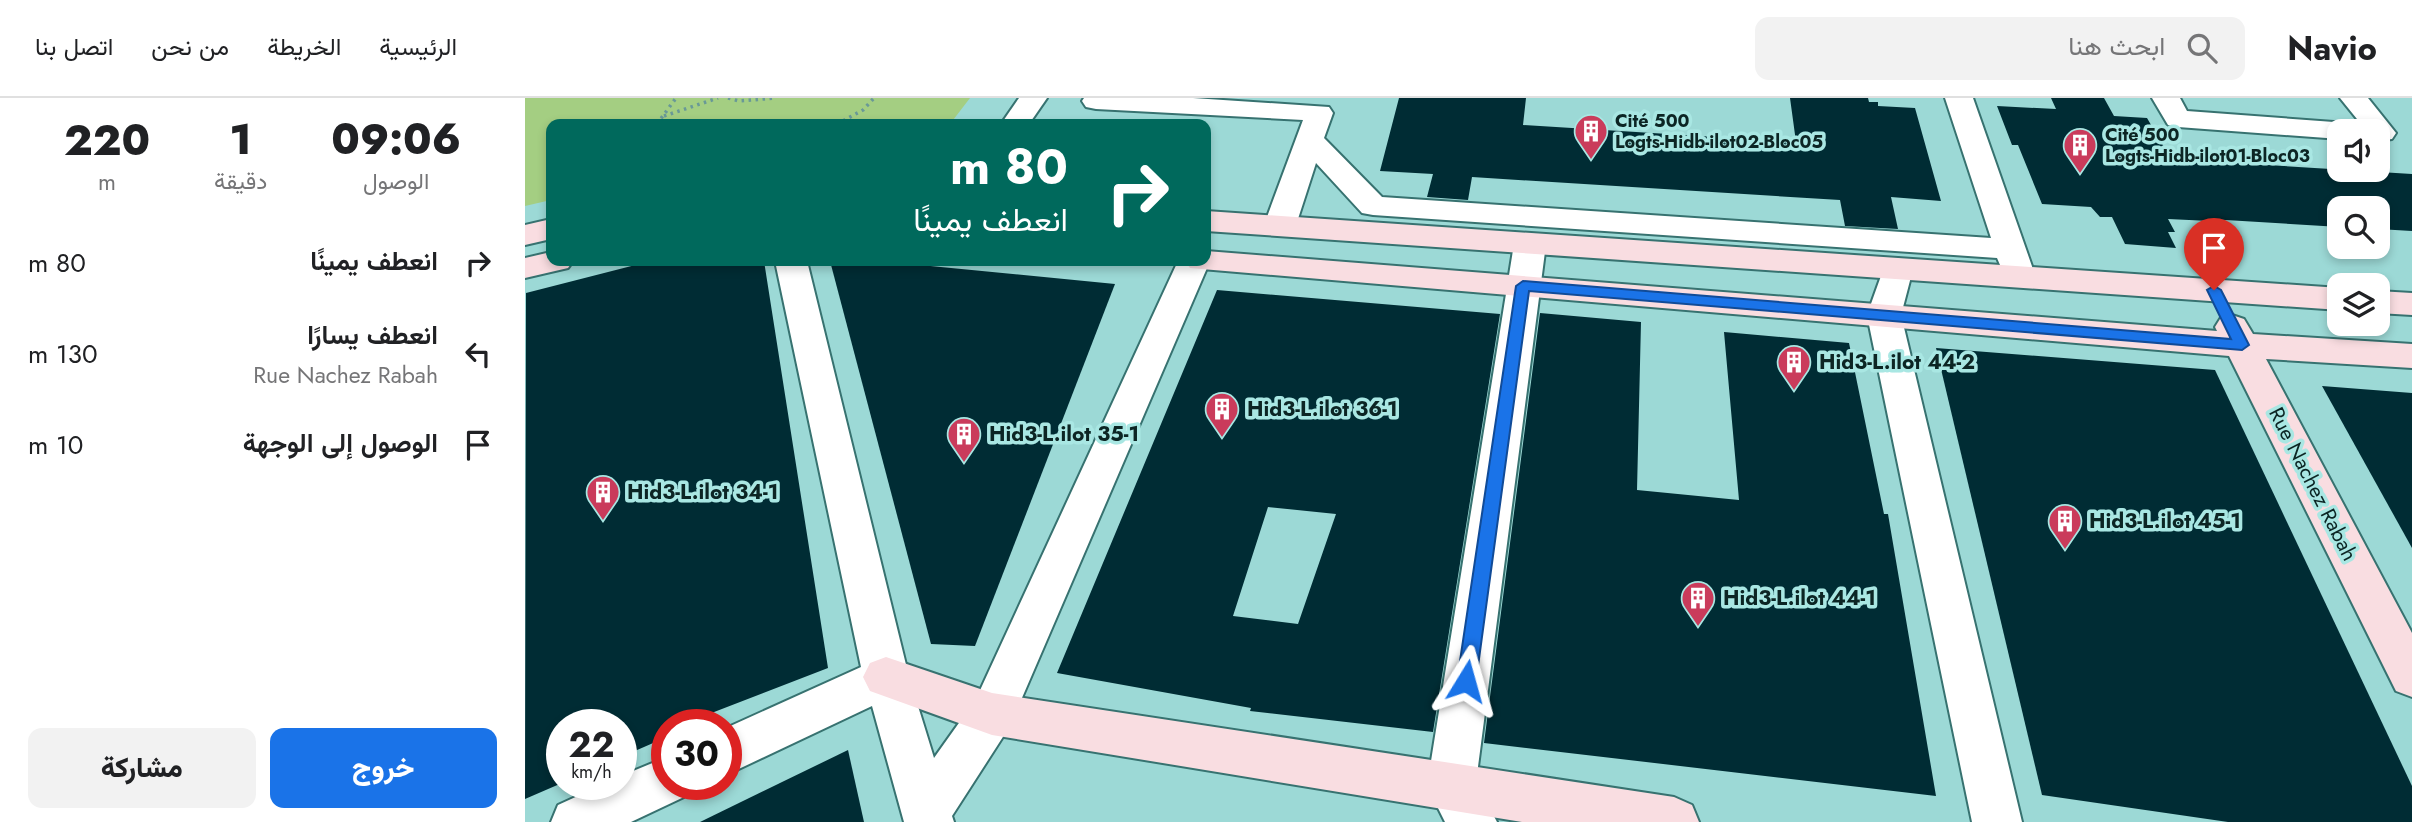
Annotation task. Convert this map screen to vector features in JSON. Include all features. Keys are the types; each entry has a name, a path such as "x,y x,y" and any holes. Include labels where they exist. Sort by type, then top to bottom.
{"street":[{"path":"1018,119 1033,98"},
{"path":"1959,98 2015,263"},
{"path":"2166,98 2178,119 2327,129"},
{"path":"2354,98 2371,119"},
{"path":"1096,101 1319,113 1280,225"},
{"path":"1310,140 1373,206 2015,263 2214,290 2327,298"},
{"path":"1211,223 1280,225 1897,269 2015,263"},
{"path":"525,235 546,230"},
{"path":"1462,804 1530,244"},
{"path":"1211,262 2242,345 2412,356"},
{"path":"525,268 546,263"},
{"path":"792,266 886,677 928,817"},
{"path":"928,817 992,714 1192,266"},
{"path":"1897,269 1884,315 1997,822"},
{"name":"Rue Nachez Rabah","path":"2214,290 2412,677"},
{"path":"2390,303 2412,304"},
{"path":"742,744 886,677 992,714 1462,804 1674,822"},
{"path":"576,822 651,787"}],"path":[{"path":"661,119 676,98"},
{"path":"664,116 718,98"},
{"path":"728,98 739,101 776,98"},
{"path":"846,119 863,110 874,98"}],"green space":[{"path":"525,98 970,98 954,119 546,119 546,201 525,206"}],"building":[{"path":"1399,98 1526,98 1523,125 1796,142 1790,98 1868,98 1869,102 1878,102 1878,106 1915,108 1941,201 1891,197 1898,229 1845,226 1840,200 1472,177 1468,200 1427,197 1433,174 1380,171"},
{"path":"2051,98 2104,98 2114,116 2147,118 2171,159 2327,169 2327,182 2390,182 2390,173 2412,174 2412,231 2390,230 2390,196 2327,196 2327,226 2168,219 2175,232 2168,232 2176,248 2125,244 2112,217 2100,217 2091,207 2042,204 2018,145 2012,145 1997,106 2056,109"},
{"name":"Hid3-L.ilot 34-1","path":"631,266 765,266 828,668 722,709 651,709 651,744 637,750 637,709 546,709 546,790 525,799 526,293"},
{"name":"Hid3-L.ilot 35-1","path":"831,266 930,266 1115,284 975,646 931,644"},
{"name":"Hid3-L.ilot 36-1","path":"1217,290 1500,314 1433,732 1250,711 1251,708 1057,673","holes":["1268,507 1336,514 1298,624 1233,616"]},
{"name":"Hid3-L.ilot 44-1","path":"1540,313 1641,322 1637,490 1739,500 1724,332 1849,343 1884,514 1888,514 1936,796 1484,743"},
{"name":"Hid3-L.ilot 45-1","path":"1936,348 2215,370 2412,786 2412,822 2228,822 2042,795"},
{"path":"2322,386 2412,393 2412,548"},
{"path":"848,750 864,822 700,822"}],"place":[{"name":"Cité 500 Logts-Hidb-ilot02-Bloc05","path":"1591,161"},
{"name":"Cité 500 Logts-Hidb-ilot01-Bloc03","path":"2080,175"},
{"name":"Hid3-L.ilot 44-2","path":"1794,392"},
{"name":"Hid3-L.ilot 36-1","path":"1222,439"},
{"name":"Hid3-L.ilot 35-1","path":"964,464"},
{"name":"Hid3-L.ilot 34-1","path":"603,522"},
{"name":"Hid3-L.ilot 45-1","path":"2065,551"},
{"name":"Hid3-L.ilot 44-1","path":"1698,628"}],"route":[{"path":"1466,681 1523,286 2242,345 2214,290"}]}
